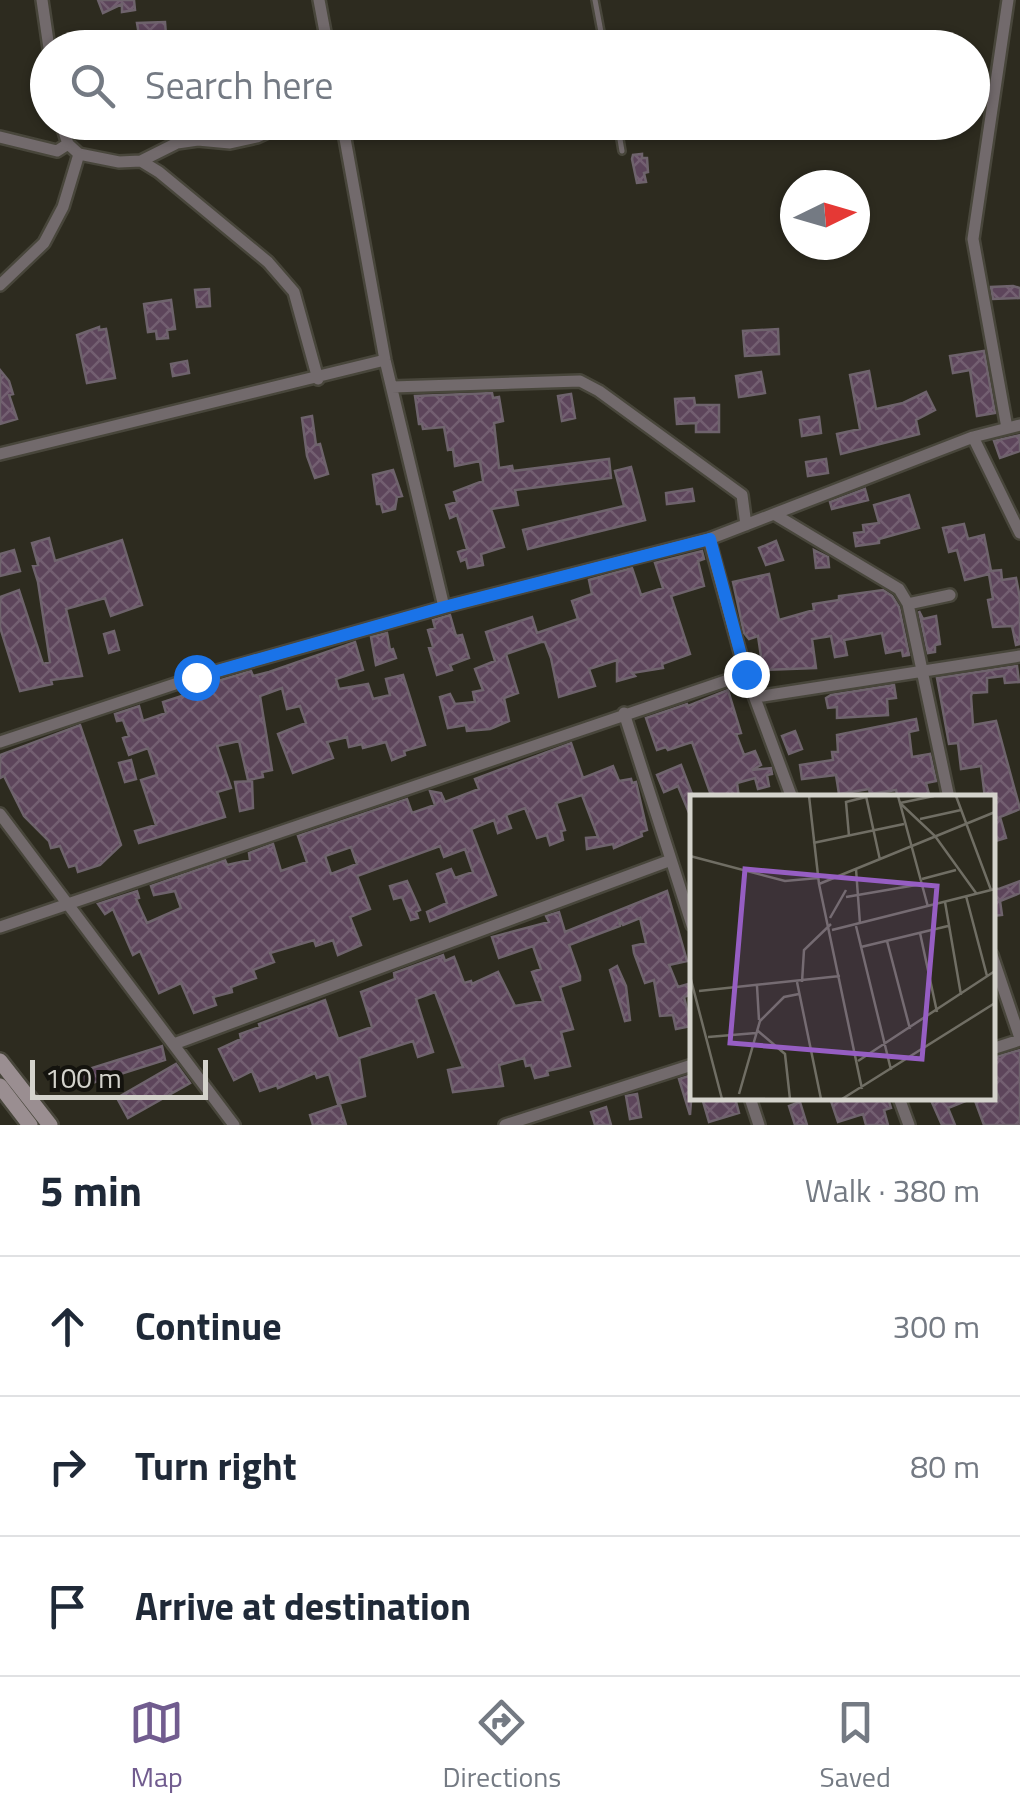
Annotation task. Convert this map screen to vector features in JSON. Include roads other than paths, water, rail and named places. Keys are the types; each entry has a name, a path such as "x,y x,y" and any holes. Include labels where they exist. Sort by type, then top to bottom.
{"main road":[{"path":"0,1061 9,1090 30,1125"},
{"path":"9,1090 50,1125"}],"street":[{"path":"42,0 46,30"},
{"path":"319,0 325,30"},
{"path":"990,120 1008,0"},
{"path":"0,137 57,151 68,144"},
{"path":"67,140 80,154 119,162 141,161 177,143 244,140"},
{"path":"345,140 385,360 444,607"},
{"path":"0,742 196,677 444,607 710,539 972,436 1014,426 972,239 987,140"},
{"path":"0,285 44,243 63,207 80,154"},
{"path":"141,161 160,172 268,262 294,292 318,379"},
{"path":"0,454 385,360"},
{"path":"392,387 580,381 600,391 742,495 746,524"},
{"path":"972,436 1020,532"},
{"path":"774,514 899,588 908,604 948,795"},
{"path":"710,539 746,674 791,795"},
{"path":"908,604 950,596"},
{"path":"756,697 1020,656"},
{"path":"0,927 746,674"},
{"path":"624,713 690,918"},
{"path":"0,814 234,1125"},
{"path":"174,1044 671,860"},
{"path":"995,964 1020,1039 995,1048"},
{"path":"504,1125 690,1066"},
{"path":"751,1100 759,1125"},
{"path":"900,1100 909,1125"}],"lane":[{"path":"595,0 601,30"},
{"path":"620,140 622,151"}]}
